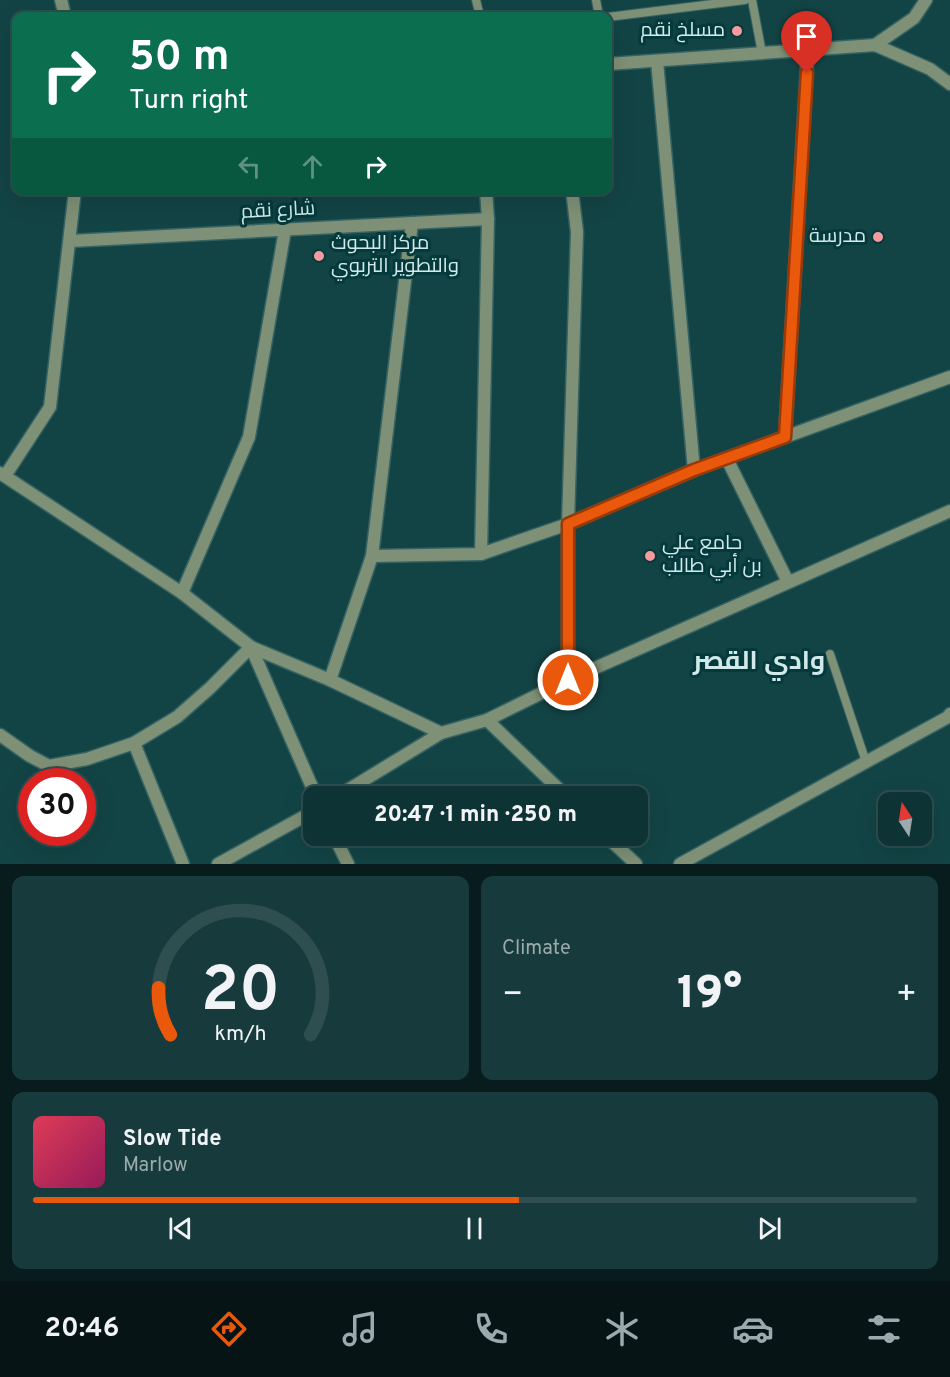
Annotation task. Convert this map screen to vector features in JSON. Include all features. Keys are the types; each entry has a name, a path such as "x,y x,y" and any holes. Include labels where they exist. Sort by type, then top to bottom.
{"street":[{"path":"874,45 914,18 926,0"},
{"path":"612,64 874,45 930,69 950,84"},
{"path":"785,437 808,50"},
{"path":"657,61 694,470"},
{"path":"75,195 50,407 3,474 182,594 251,647 330,680 441,733"},
{"path":"481,554 488,219 486,195"},
{"path":"568,680 568,524 577,232 573,195"},
{"name":"شارع نقم","path":"70,241 488,219"},
{"path":"330,680 372,556 412,223"},
{"path":"182,594 249,437 285,230"},
{"path":"372,556 481,554 568,524 694,470 950,377"},
{"path":"727,459 788,582"},
{"path":"355,786 441,733 487,720 568,680 950,511"},
{"path":"0,735 49,766 87,759 134,743 177,717 251,647"},
{"path":"251,647 312,786"},
{"path":"680,864 949,716"},
{"path":"487,720 556,786"},
{"path":"134,743 183,864"},
{"path":"218,864 303,818"},
{"path":"339,846 348,864"},
{"path":"617,846 636,864"}],"lane":[{"path":"612,17 745,0"},
{"path":"752,0 762,53"},
{"path":"830,654 866,762"}],"place":[{"name":"مسلخ نقم","path":"737,31"},
{"name":"مدرسة","path":"878,237"},
{"name":"مركز البحوث والتطوير التربوي","path":"319,256"},
{"name":"جامع علي بن أبي طالب","path":"650,556"}],"district":[{"name":"وادي القصر","path":"759,662"}],"route":[{"path":"568,680 568,524 694,470 785,437 807,73"}]}
